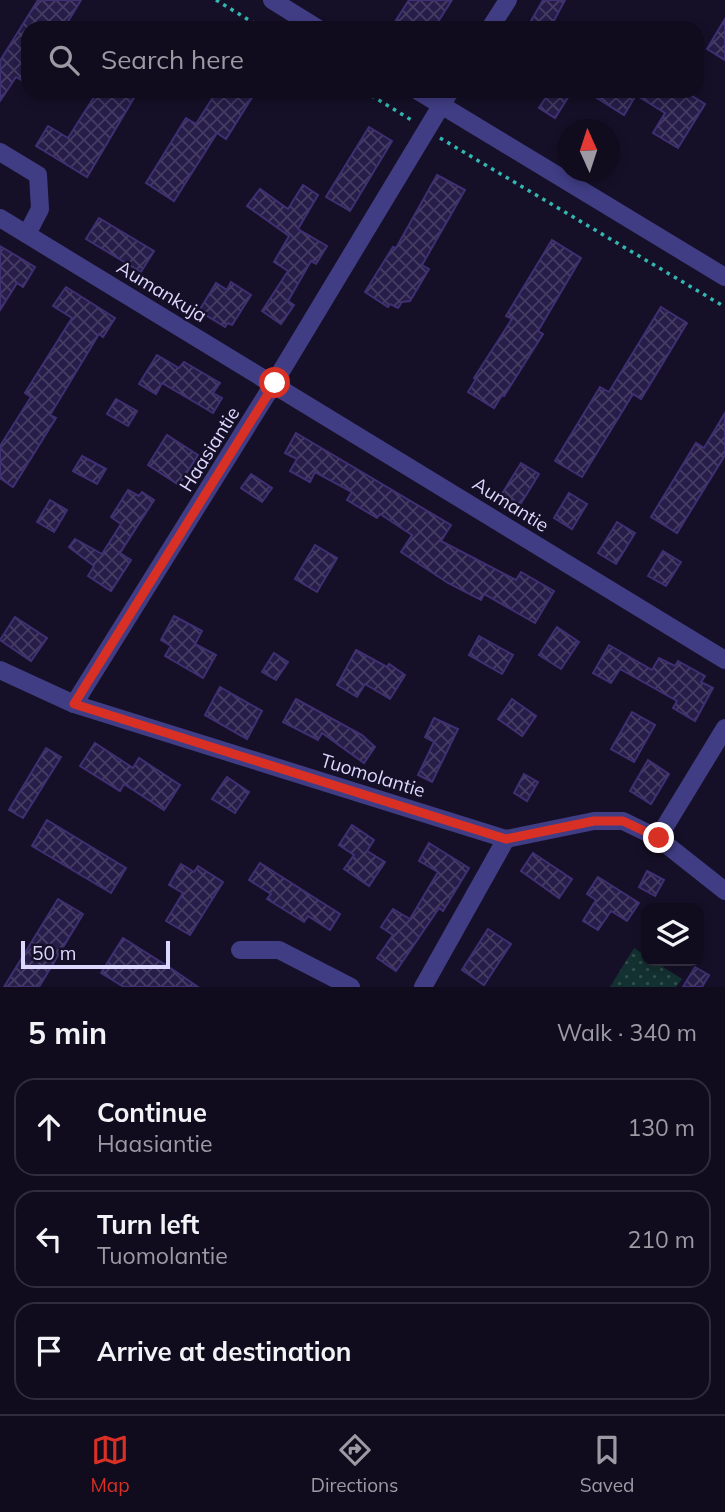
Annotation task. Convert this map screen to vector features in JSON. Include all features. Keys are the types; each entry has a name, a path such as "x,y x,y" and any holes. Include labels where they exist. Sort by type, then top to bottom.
{"street":[{"path":"272,0 306,21"},
{"path":"494,21 508,0"},
{"path":"446,98 725,277"},
{"name":"Haasiantie","path":"74,704 275,383 446,98"},
{"path":"0,152 38,175 40,209 27,234"},
{"name":"Aumankuja","path":"0,218 275,383"},
{"name":"Aumantie","path":"275,383 725,660"},
{"name":"Tuomolantie","path":"0,670 74,704 506,839 594,821 623,821 659,838 725,891"},
{"path":"659,838 725,728"},
{"path":"423,987 506,839"},
{"path":"240,950 279,950 351,987"}],"path":[{"path":"216,0 250,21"},
{"path":"375,98 725,307"}],"green space":[{"path":"634,948 641,953 641,966 662,966 682,979 676,987 610,987"}],"building":[{"path":"38,0 81,0 68,21 25,21"},
{"path":"409,0 452,0 438,21 396,21"},
{"path":"543,0 565,0 554,21 531,21"},
{"path":"725,19 725,60 707,49"},
{"path":"21,27 21,80 16,77 0,101 0,61"},
{"path":"94,98 134,98 87,177 36,146 48,126 68,138"},
{"path":"213,98 252,98 226,139 217,133 174,201 146,183 186,118 196,124"},
{"path":"545,98 568,98 555,118 539,108"},
{"path":"597,98 634,98 624,115"},
{"path":"641,98 695,98 705,104 678,148 653,133 665,113"},
{"path":"369,127 392,141 350,211 326,197"},
{"path":"437,175 465,190 422,265 429,269 410,301 402,302 398,308 390,304 388,307 365,292 393,247 396,248"},
{"path":"303,185 318,195 298,229 327,246 316,264 311,261 288,301 294,305 281,324 262,311 288,271 274,262 289,236 247,206 260,189 288,209"},
{"path":"99,218 154,251 141,272 86,239"},
{"path":"552,240 581,258 538,331 543,334 494,408 468,392 512,319 506,316"},
{"path":"0,246 35,267 23,287 17,283 0,310"},
{"path":"231,282 251,295 232,325 228,323 225,327 199,311 216,283 227,290"},
{"path":"66,287 115,318 103,337 99,334 50,415 56,418 13,487 0,478 0,446 31,397 25,393 72,318 53,306"},
{"path":"661,307 687,323 641,399 633,394 582,477 555,461 600,387 609,392"},
{"path":"157,355 179,368 184,362 220,383 213,393 222,398 213,413 162,383 156,394 139,384"},
{"path":"116,399 137,411 128,426 107,414"},
{"path":"725,413 725,455 677,533 651,517 696,443 704,448"},
{"path":"296,433 451,525 441,541 516,580 521,572 554,591 535,623 484,594 481,600 448,583 401,552 412,535 380,514 377,518 347,500 352,492 315,472 310,482 290,471 297,459 285,453"},
{"path":"167,435 198,455 179,485 148,465"},
{"path":"82,456 106,469 97,484 73,471"},
{"path":"521,463 539,474 520,505 502,494"},
{"path":"251,474 272,488 262,502 241,488"},
{"path":"128,490 139,496 142,492 154,500 120,553 131,560 111,591 88,576 94,566 69,547 75,539 102,554 121,524 111,517"},
{"path":"569,493 587,504 572,529 554,518"},
{"path":"50,500 67,510 54,532 37,522"},
{"path":"617,522 635,533 616,564 598,553"},
{"path":"315,545 337,558 317,592 295,579"},
{"path":"663,551 681,562 666,586 648,576"},
{"path":"174,616 202,631 195,644 216,655 203,678 165,656 171,646 161,640"},
{"path":"15,617 47,638 31,661 0,640"},
{"path":"557,627 579,642 561,669 539,655"},
{"path":"479,636 513,655 502,674 469,655"},
{"path":"609,645 652,670 659,658 675,666 678,661 705,676 701,682 713,688 695,721 673,708 677,701 620,669 611,683 593,673"},
{"path":"356,650 387,667 389,664 405,675 390,699 365,684 357,697 337,685"},
{"path":"274,653 288,662 276,680 262,672"},
{"path":"220,687 262,711 247,739 205,715"},
{"path":"296,699 362,735 375,747 364,763 322,733 318,740 283,722"},
{"path":"512,699 536,716 522,736 498,719"},
{"path":"632,712 655,725 634,762 611,749"},
{"path":"434,718 458,729 432,782 418,775 434,742 425,737"},
{"path":"95,743 133,768 139,758 180,785 164,810 124,784 120,791 80,766"},
{"path":"46,748 61,757 23,818 9,810"},
{"path":"648,760 669,774 651,804 630,791"},
{"path":"524,774 538,782 527,801 514,793"},
{"path":"227,777 249,792 235,813 212,799"},
{"path":"47,820 126,868 111,893 32,846"},
{"path":"352,825 374,840 367,851 385,862 369,886 344,869 354,855 339,845"},
{"path":"429,843 469,868 443,911 439,908 396,971 377,958 393,935 381,927 393,909 410,919 438,872 419,861"},
{"path":"533,853 572,879 559,898 521,871"},
{"path":"260,863 340,914 330,930 308,916 304,922 267,899 271,894 249,880"},
{"path":"181,864 194,872 198,866 223,882 190,935 166,921 183,893 169,885"},
{"path":"647,871 664,880 655,896 639,887"},
{"path":"598,877 639,903 627,921 611,911 598,930 583,921 596,900 587,894"},
{"path":"58,899 83,914 39,987 4,987"},
{"path":"488,929 511,944 484,985 462,970"},
{"path":"123,938 198,987 124,987 101,973"},
{"path":"695,967 709,975 702,987 683,987"}],"route":[{"path":"275,383 74,704 506,839 594,821 623,821 659,838"}]}
